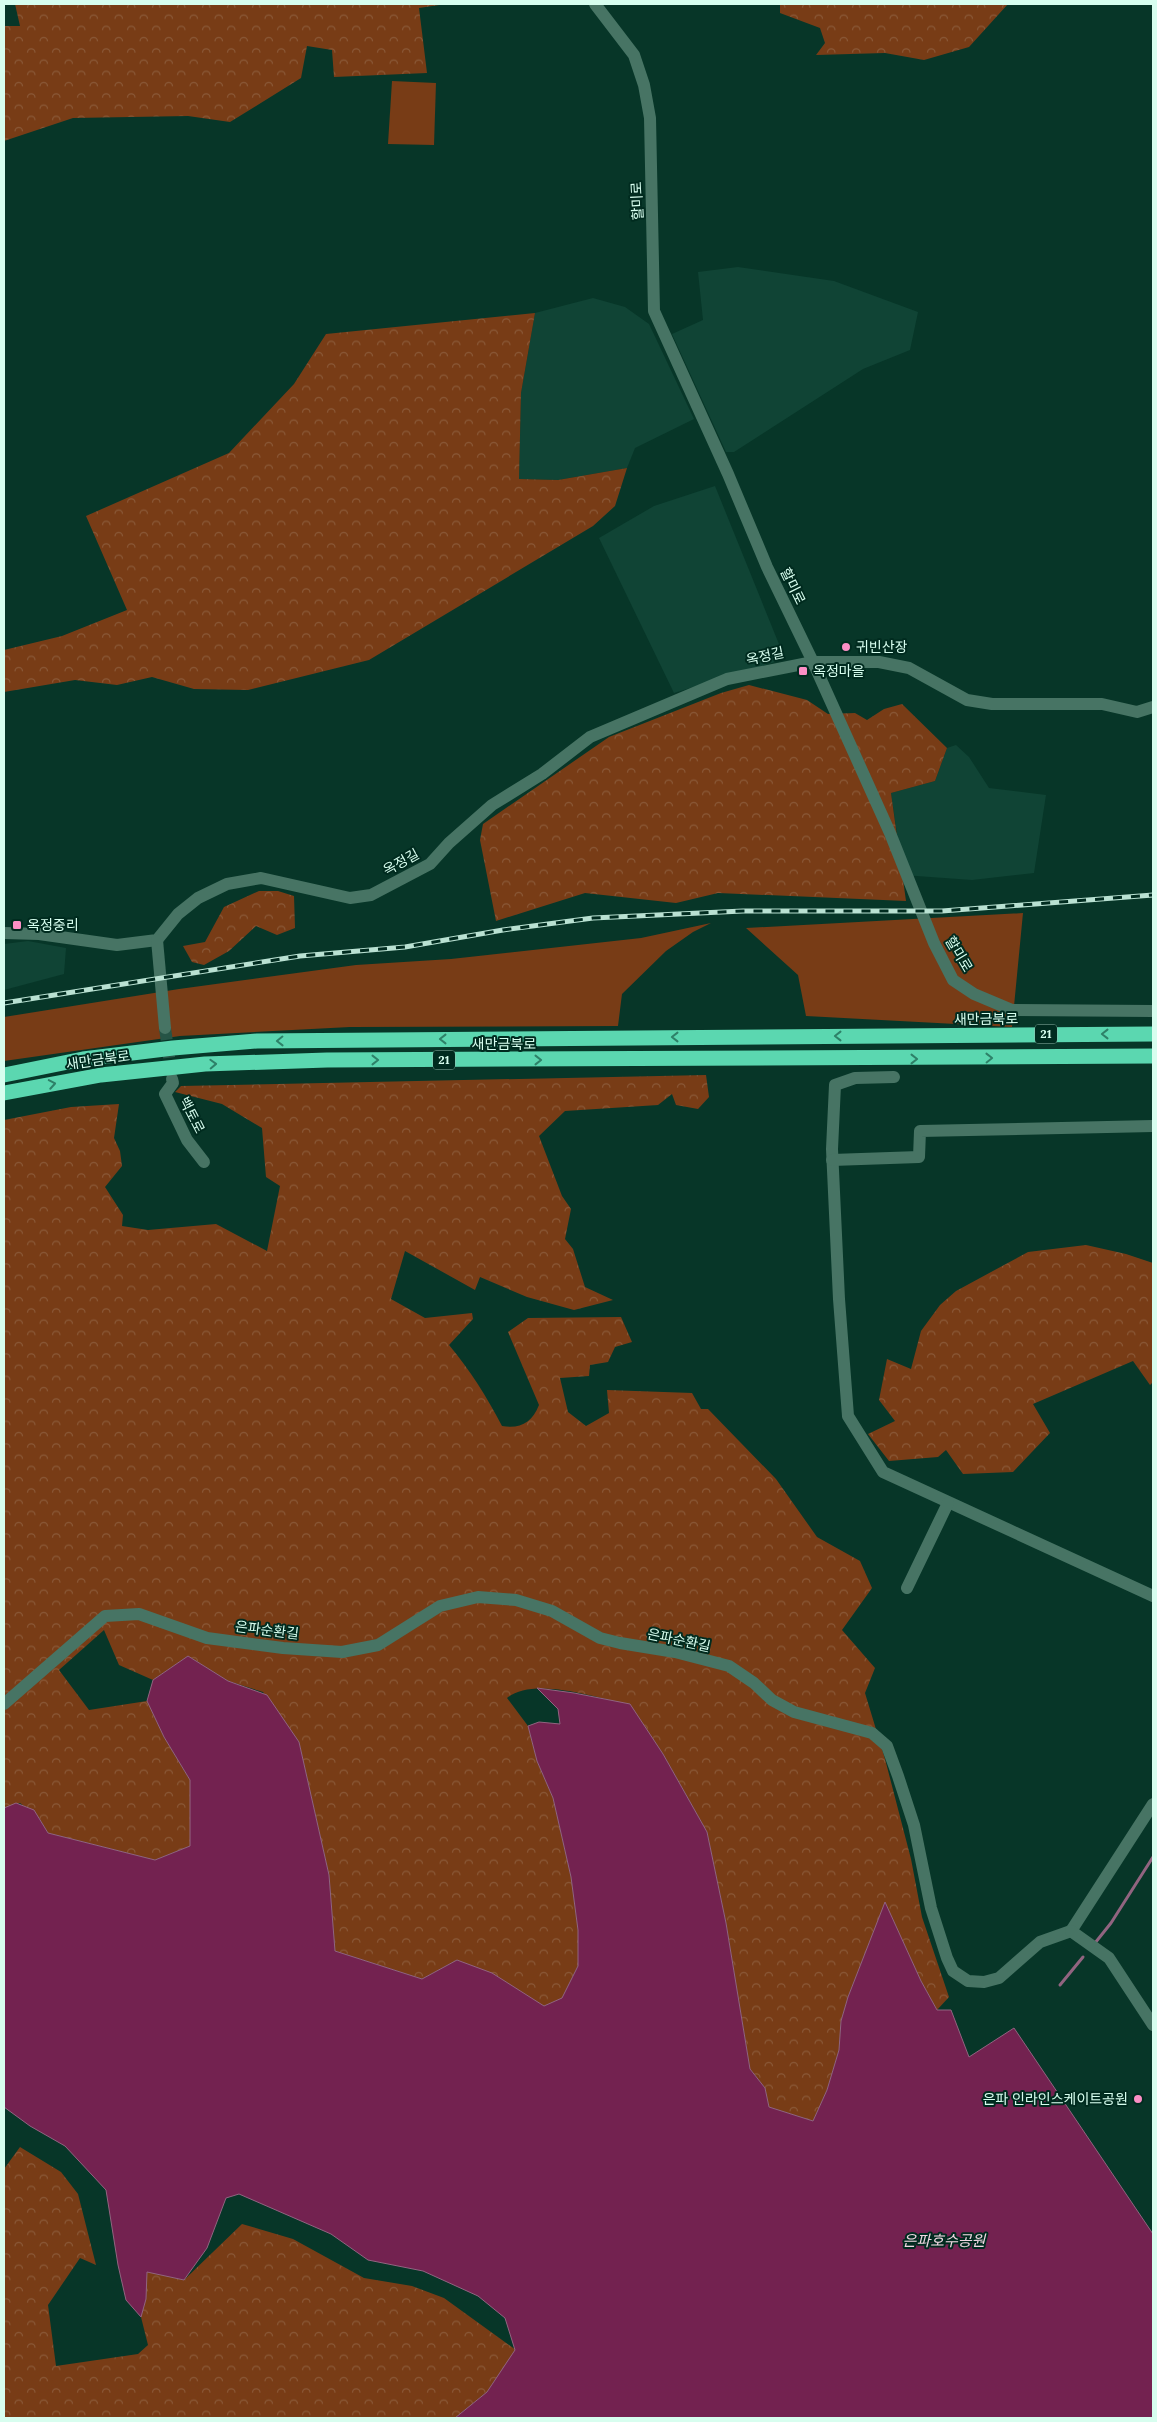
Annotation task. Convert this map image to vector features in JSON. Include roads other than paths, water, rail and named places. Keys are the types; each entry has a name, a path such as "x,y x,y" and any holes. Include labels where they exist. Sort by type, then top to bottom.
{"highway":[{"name":"새만금북로","path":"4,1075 84,1059 173,1048 257,1041 1153,1034"},
{"name":"새만금북로","path":"4,1093 101,1075 205,1064 327,1060 940,1059 1153,1056"}],"street":[{"name":"할미로","path":"595,4 634,55 644,84 650,118 654,311 728,474 767,568 814,662 890,833 934,943 953,980 974,994 1012,1010 1153,1011"},
{"name":"옥정길","path":"157,940 185,909 198,898 227,884 261,878 350,898 371,895 430,864 449,843 492,805 542,774 590,737 727,680 814,662 879,662 910,668 967,700 992,704 1102,704 1137,712 1153,707"},
{"path":"4,933 39,934 117,945 157,940 165,1028"},
{"path":"894,1077 855,1078 835,1085 832,1160 848,1416 883,1472 1153,1596"},
{"name":"백토로","path":"172,1079 173,1083 165,1094 187,1140 204,1162"},
{"path":"832,1160 919,1157 920,1130 1153,1126"},
{"path":"907,1588 948,1503"},
{"name":"은파순환길","path":"4,1704 105,1616 139,1614 207,1638 283,1648 342,1652 378,1646 440,1606 478,1596 516,1600 552,1611 607,1640 675,1652 729,1666 754,1683 772,1700 794,1712 872,1733 887,1746 901,1784 914,1825 931,1908 947,1958 954,1971 968,1981 984,1982 999,1978 1040,1942 1070,1932"},
{"path":"1153,1804 1070,1932 1109,1958 1153,2026"}],"water":[{"name":"은파호수공원","path":"188,1656 228,1681 267,1695 299,1742 329,1875 335,1951 422,1979 457,1960 492,1973 544,2006 562,1998 578,1966 578,1930 571,1877 553,1798 537,1761 528,1726 539,1722 560,1724 558,1709 537,1688 630,1704 663,1754 707,1832 726,1923 750,2069 765,2088 769,2107 813,2121 827,2090 839,2050 841,2021 848,1997 885,1902 921,1981 937,2010 951,2010 969,2057 1014,2028 1153,2234 1153,2418 455,2418 487,2392 515,2350 505,2318 478,2296 423,2271 368,2260 331,2234 239,2194 226,2198 207,2248 184,2280 147,2272 146,2299 141,2317 126,2300 118,2265 106,2190 65,2146 30,2126 4,2107 4,1808 16,1803 34,1810 48,1833 155,1860 190,1846 190,1780 164,1737 147,1701 153,1680"}],"waterway":[{"path":"1095,1943 1111,1923 1153,1857"},
{"path":"1060,1985 1083,1957"}],"tunnel":[{"path":"165,1028 172,1078"}],"railway":[{"path":"4,1003 300,956 405,947 503,930 593,918 743,911 942,911 1153,895"}],"place":[{"name":"귀빈산장","path":"846,647"},
{"name":"옥정마을","path":"803,671"},
{"name":"옥정중리","path":"17,925"},
{"name":"은파 인라인스케이트공원","path":"1138,2099"}]}
